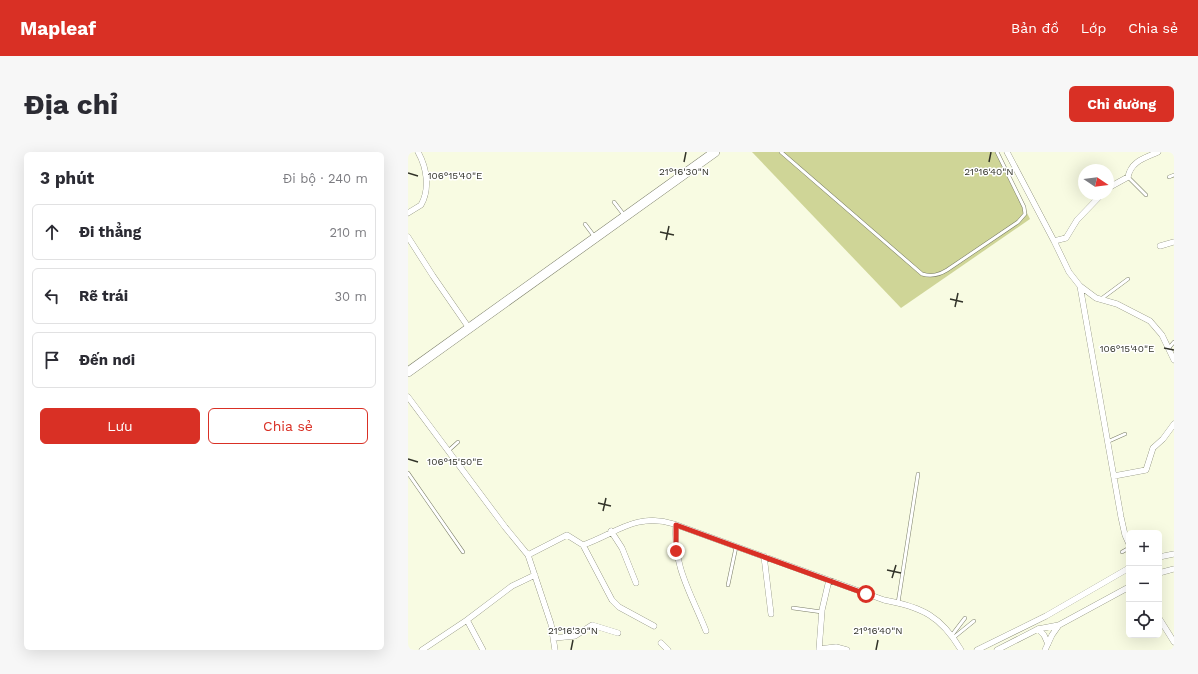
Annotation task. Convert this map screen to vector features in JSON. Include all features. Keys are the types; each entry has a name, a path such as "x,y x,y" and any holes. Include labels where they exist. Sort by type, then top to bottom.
{"main road":[{"path":"408,372 715,152"}],"street":[{"path":"408,213 421,205 426,188 426,175 418,152"},
{"path":"1007,152 1069,272 1080,286 1090,295 1117,304 1150,321 1162,335 1174,360"},
{"path":"1114,185 1128,177 1131,166 1158,152"},
{"path":"1054,241 1066,238 1077,220 1096,200"},
{"path":"408,237 469,328"},
{"path":"1160,246 1174,242"},
{"path":"1080,286 1107,442 1126,537"},
{"path":"408,397 510,534 528,555 551,624 555,650"},
{"path":"1114,476 1146,470 1153,448 1163,440 1174,424"},
{"path":"583,546 611,531 638,521 655,520 676,525 884,600 922,610 932,616 952,636 961,650"},
{"path":"676,525 675,540 678,560 706,630"},
{"path":"611,531 622,548 636,583"},
{"path":"528,555 567,535 583,546 612,600 619,607 654,626"},
{"path":"1162,556 1174,554"},
{"path":"764,556 771,614"},
{"path":"1162,572 1174,569"},
{"path":"977,650 1046,616 1126,570"},
{"path":"422,650 467,620 512,586 535,575"},
{"path":"829,580 822,612 819,649 836,647 847,650"},
{"path":"997,650 1038,630 1059,625 1126,589"},
{"path":"467,620 483,650"},
{"path":"1162,623 1174,642"},
{"path":"554,638 575,636 592,625 618,633"},
{"path":"1045,650 1059,625"},
{"path":"1038,630 1044,635 1048,644"},
{"path":"661,643 668,650"}],"lane":[{"path":"781,152 922,274 930,276 948,270 1018,222 1025,214 1023,203 997,152"},
{"path":"1169,177 1174,175"},
{"path":"1128,177 1146,195"},
{"path":"614,202 625,216"},
{"path":"585,224 595,238"},
{"path":"1101,299 1128,279"},
{"path":"1168,349 1174,342"},
{"path":"1107,442 1125,434"},
{"path":"448,451 458,442"},
{"path":"408,473 463,552"},
{"path":"898,603 918,474"},
{"path":"728,585 736,547"},
{"path":"1122,552 1126,550"},
{"path":"794,608 822,612"},
{"path":"952,636 964,618"},
{"path":"952,636 974,621"}],"green space":[{"path":"752,152 997,152 1030,219 901,308"}],"route":[{"path":"676,551 676,525 866,594"}]}
